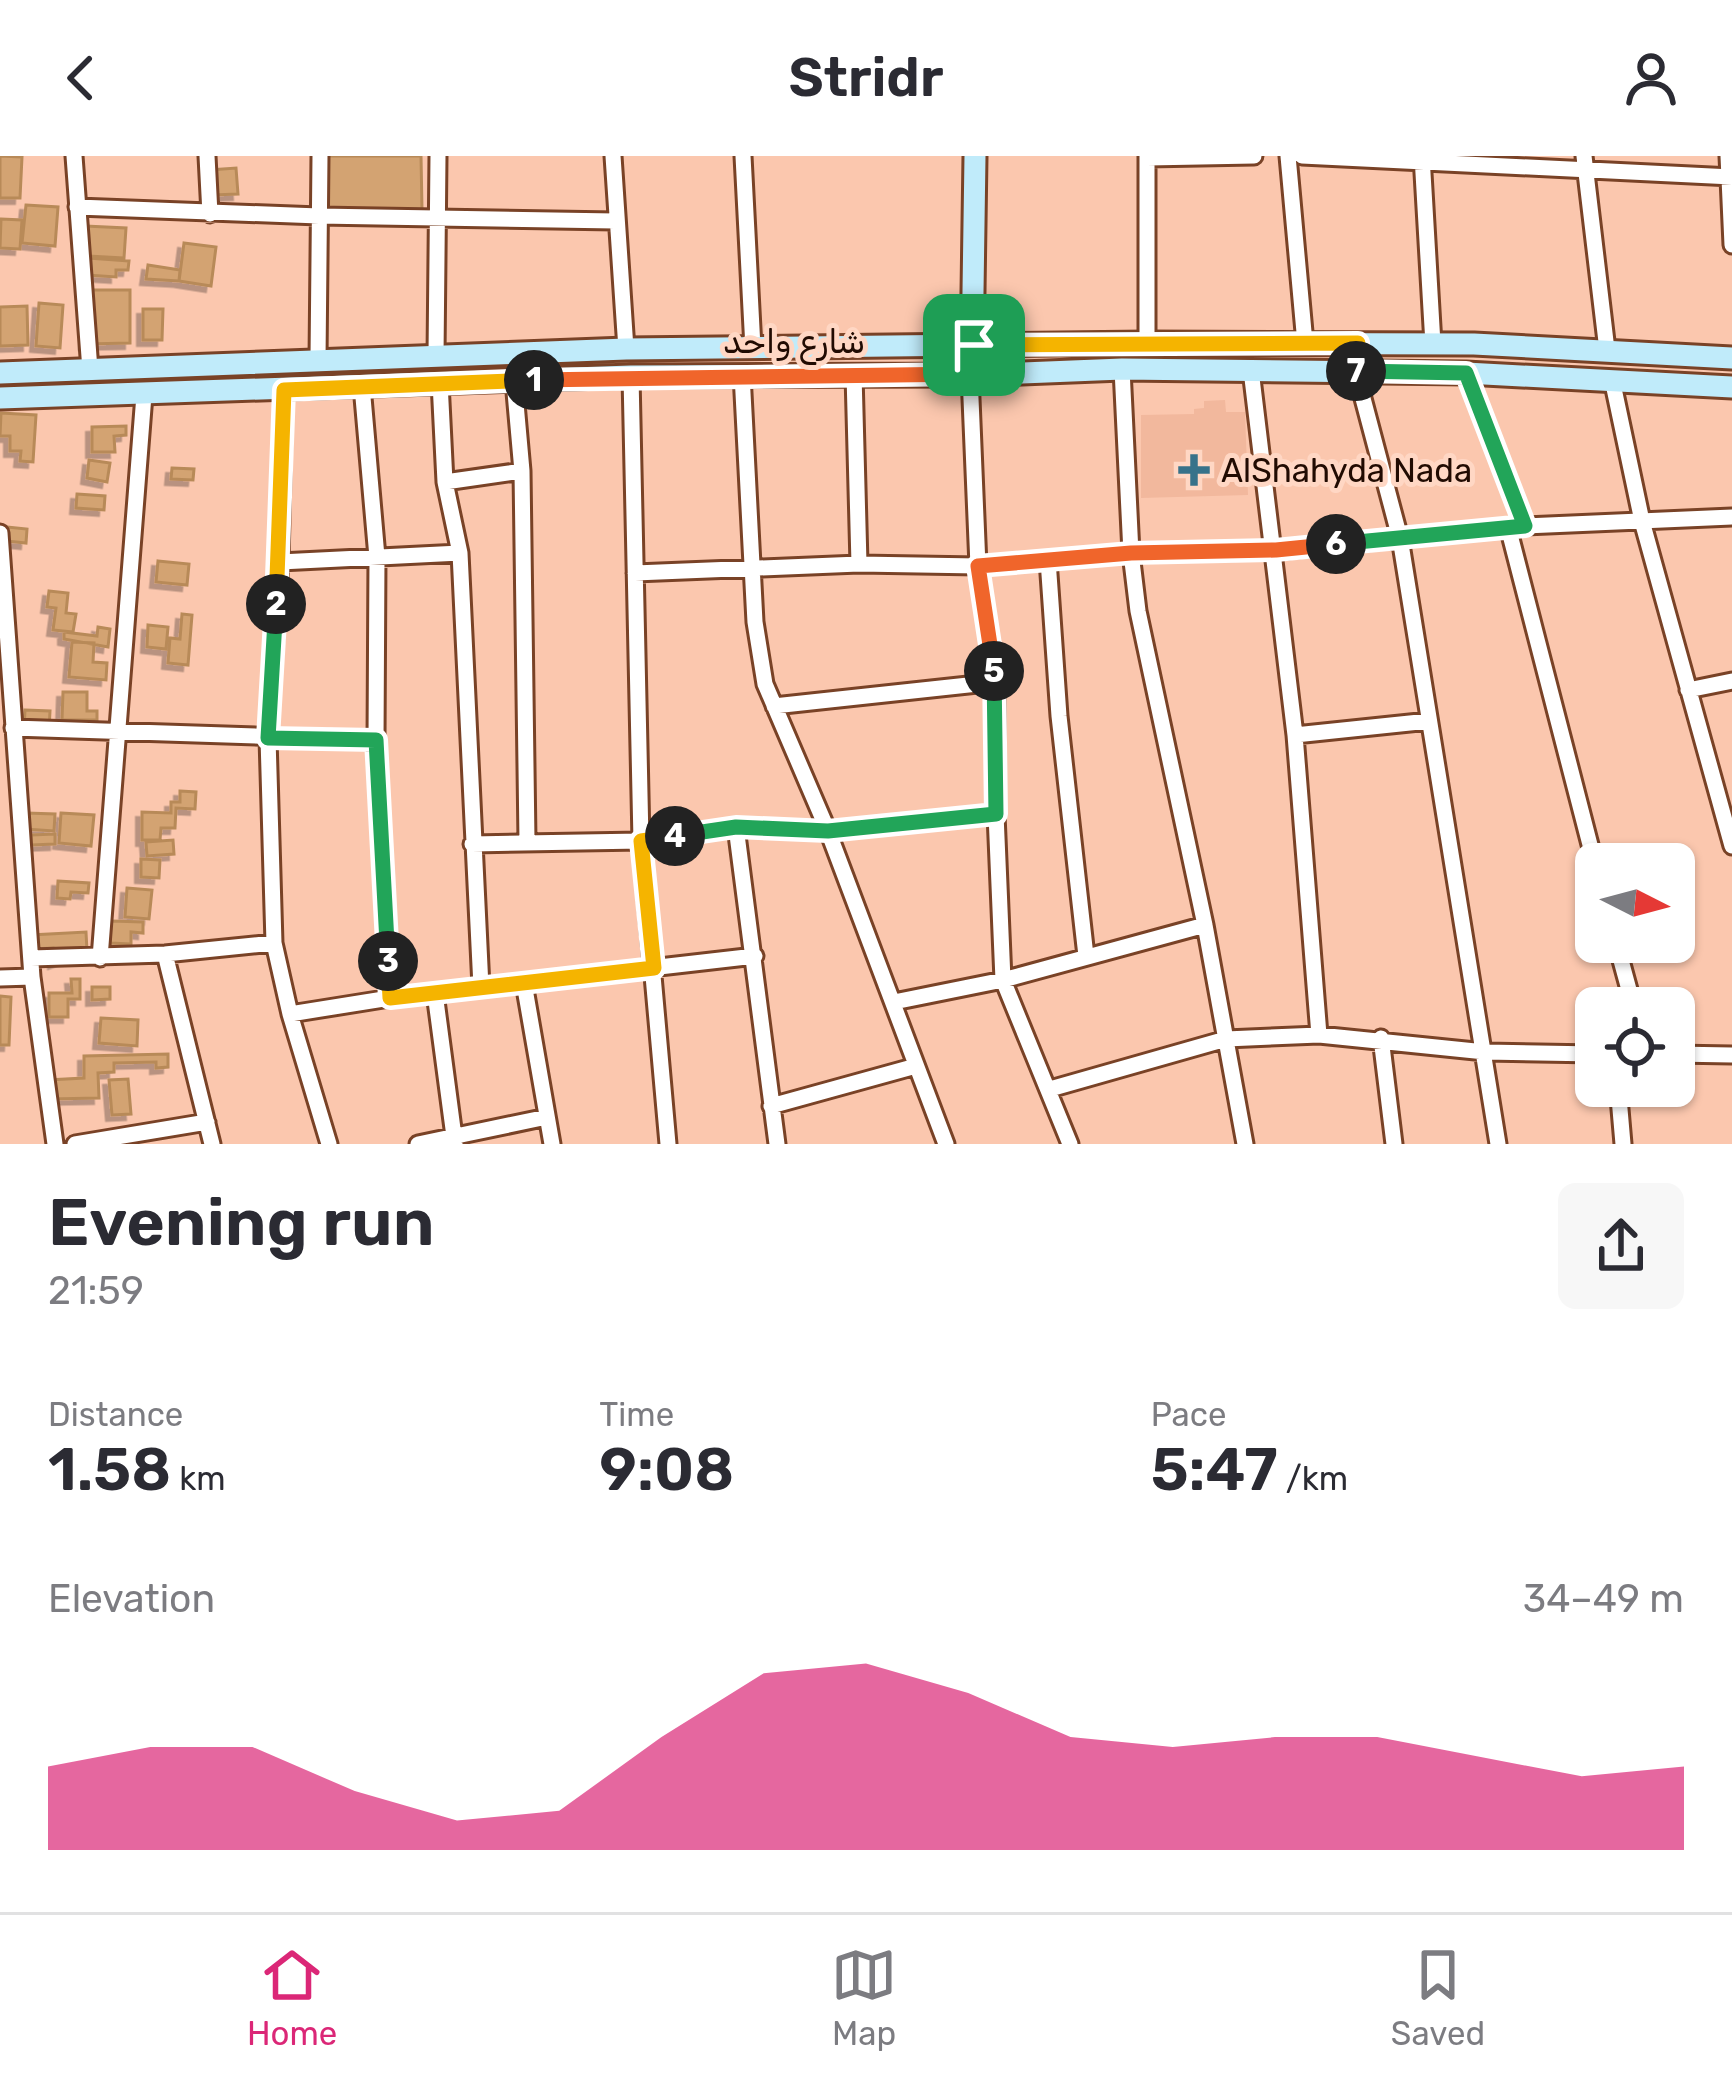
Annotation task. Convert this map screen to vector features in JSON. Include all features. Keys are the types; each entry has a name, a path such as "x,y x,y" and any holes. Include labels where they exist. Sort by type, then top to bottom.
{"street":[{"path":"74,156 90,370"},
{"path":"207,156 210,214"},
{"path":"318,360 320,156"},
{"path":"436,356 438,156"},
{"path":"613,156 626,349"},
{"path":"743,156 753,348"},
{"path":"975,156 970,374 978,566 996,682 1003,980 1070,1144"},
{"path":"1147,343 1147,157 1254,156"},
{"path":"1288,156 1305,343"},
{"path":"1302,156 1584,162 1730,177"},
{"path":"1728,156 1732,245"},
{"path":"1422,159 1433,344"},
{"path":"1584,162 1606,350"},
{"path":"77,207 319,217 615,221"},
{"name":"شارع واحد","path":"0,373 626,349 1147,343 1433,344 1732,358"},
{"path":"1358,343 1356,372 1400,538 1498,1144"},
{"path":"1122,369 1138,611 1246,1144"},
{"name":"شارع واحد","path":"0,398 631,376 1122,369 1466,373 1732,389"},
{"path":"1251,370 1295,735 1319,1035"},
{"path":"1466,373 1517,527 1590,843"},
{"path":"742,374 760,657 774,706 828,831 946,1144"},
{"path":"854,374 859,564"},
{"path":"631,376 641,841 668,1144"},
{"path":"1612,380 1642,521 1732,846"},
{"path":"514,381 522,471 526,841"},
{"path":"440,382 445,482 460,553 481,987"},
{"path":"362,386 376,556 376,740 390,998"},
{"path":"284,390 280,562 268,738 274,943 328,1144"},
{"path":"100,958 144,395"},
{"path":"445,482 522,471"},
{"path":"635,573 859,564 978,566 1131,553 1276,550 1517,527 1732,517"},
{"path":"0,533 32,977 55,1144"},
{"path":"280,562 460,553"},
{"path":"1048,560 1059,716 1086,956"},
{"path":"774,706 996,682"},
{"path":"1688,690 1732,682"},
{"path":"1295,735 1430,721"},
{"path":"13,728 376,740"},
{"path":"472,844 641,841 736,827 828,831 996,814"},
{"path":"736,827 777,1144"},
{"path":"894,1002 1003,980 1204,925"},
{"path":"31,958 165,954 274,943"},
{"path":"165,954 212,1144"},
{"path":"290,1014 755,956"},
{"path":"0,978 32,977"},
{"path":"524,982 552,1144"},
{"path":"435,993 454,1140"},
{"path":"1050,1089 1226,1039 1319,1035 1485,1052 1575,1054"},
{"path":"1381,1039 1394,1144"},
{"path":"1695,1054 1732,1054"},
{"path":"771,1106 916,1066"},
{"path":"1620,1107 1623,1144"},
{"path":"418,1144 547,1117"},
{"path":"75,1144 207,1122"}],"shaded area":[{"name":"AlShahyda Nada","path":"1225,400 1226,412 1245,412 1248,495 1141,498 1141,415 1194,414 1194,409 1204,408 1204,401"}],"building":[{"path":"0,156 22,157 20,198 0,198"},
{"path":"326,156 421,156 422,209 326,210"},
{"path":"236,168 238,194 212,195 210,170"},
{"path":"26,205 58,207 55,246 22,243"},
{"path":"1,219 22,220 20,249 0,248"},
{"path":"85,226 126,228 124,258 88,256"},
{"path":"184,243 216,247 211,286 179,281"},
{"path":"88,258 129,261 128,270 116,270 116,277 87,275"},
{"path":"148,265 180,270 179,281 146,279"},
{"path":"89,290 130,290 130,343 85,344"},
{"path":"39,303 63,305 60,348 36,346"},
{"path":"27,306 28,345 0,346 0,307"},
{"path":"143,309 163,309 162,340 143,340"},
{"path":"1,413 36,415 33,462 20,461 21,451 10,451 10,436 0,436"},
{"path":"126,426 126,435 114,436 115,452 92,452 92,427"},
{"path":"89,460 110,463 107,482 87,478"},
{"path":"172,468 194,469 193,480 171,479"},
{"path":"77,494 105,496 104,510 76,508"},
{"path":"7,527 27,529 26,543 6,541"},
{"path":"158,561 189,564 187,585 156,582"},
{"path":"49,591 68,593 66,613 76,614 73,632 53,630 56,608 47,607"},
{"path":"182,614 192,615 188,665 168,663 170,638 180,639"},
{"path":"148,625 168,627 166,649 147,647"},
{"path":"98,627 110,629 108,647 64,639 64,632 97,636"},
{"path":"72,642 94,643 93,662 107,663 106,680 69,677"},
{"path":"63,692 87,692 87,711 97,711 97,720 62,720"},
{"path":"25,710 50,711 49,730 24,729"},
{"path":"180,791 196,792 195,809 176,808 175,828 161,828 160,840 142,840 142,812 171,813 171,802 180,802"},
{"path":"26,813 55,814 54,831 25,829"},
{"path":"61,813 94,815 91,846 59,843"},
{"path":"55,834 55,844 31,845 31,835"},
{"path":"173,840 174,854 147,856 146,842"},
{"path":"141,859 160,860 159,878 141,877"},
{"path":"58,881 89,883 88,893 71,892 70,899 57,898"},
{"path":"127,888 152,890 149,919 125,917"},
{"path":"111,921 143,922 143,933 131,932 131,944 110,943"},
{"path":"86,932 87,951 54,963 53,948 31,949 31,935"},
{"path":"71,979 80,979 80,999 68,999 68,1017 49,1017 49,993 72,993"},
{"path":"92,987 110,987 110,999 92,1000"},
{"path":"0,996 11,997 9,1045 0,1045"},
{"path":"101,1018 138,1020 137,1046 99,1043"},
{"path":"168,1054 168,1067 156,1068 156,1062 114,1063 114,1072 98,1073 99,1098 49,1099 48,1080 84,1078 84,1056"},
{"path":"128,1079 131,1114 112,1115 109,1080"}],"place":[{"name":"AlShahyda Nada","path":"1194,470"}],"route":[{"path":"1358,343 1356,372 1466,373 1525,526 1276,550 1131,553 978,566 996,682 996,814 828,831 736,827 641,841 654,968 390,998 376,740 268,738 280,562 284,390 631,376 970,374 974,345 1358,343"}]}
